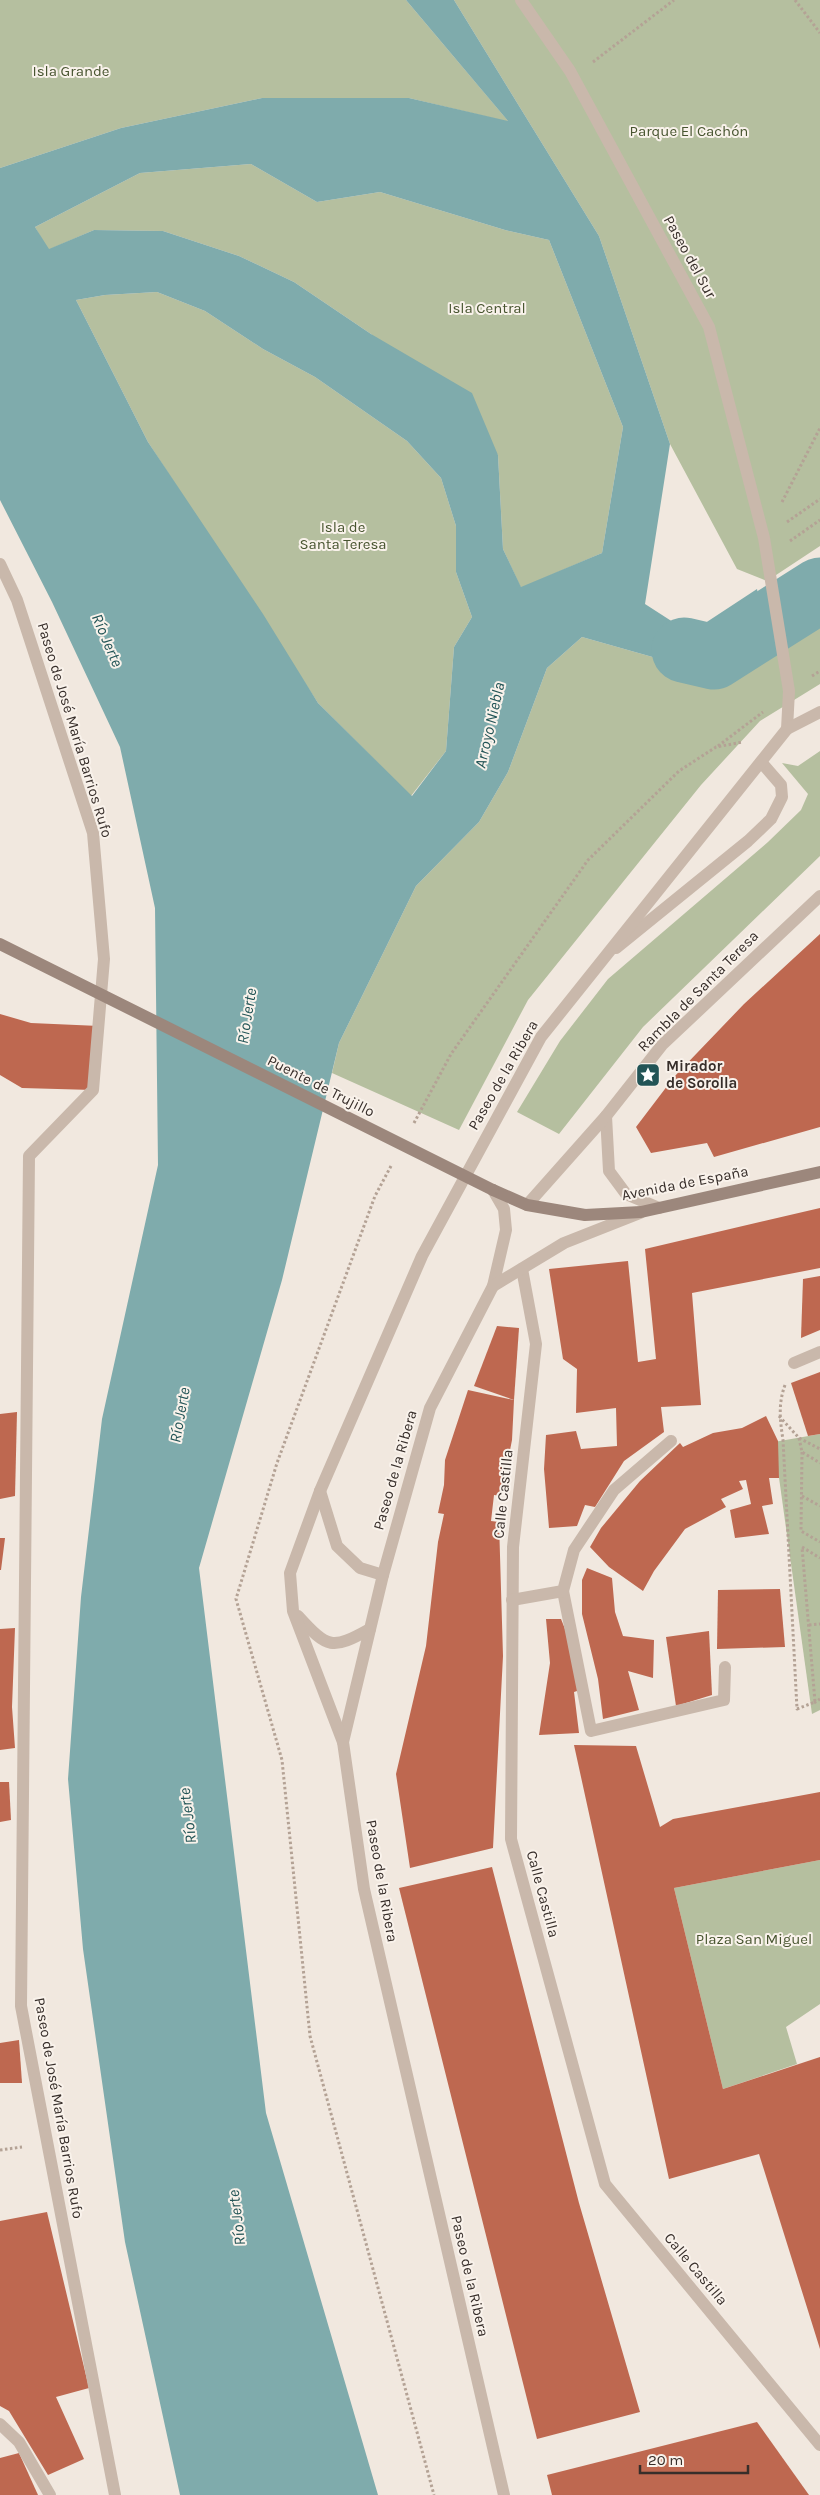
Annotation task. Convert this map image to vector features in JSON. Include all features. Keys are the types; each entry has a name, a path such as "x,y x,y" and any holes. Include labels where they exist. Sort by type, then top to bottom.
{"main road":[{"name":"Puente de Trujillo","path":"0,944 493,1190 527,1205"},
{"name":"Avenida de España","path":"527,1205 585,1216 642,1212 820,1172"}],"street":[{"name":"Paseo del Sur","path":"521,0 573,77 710,327 764,538 789,691 787,729"},
{"name":"Paseo de José María Barrios Rufo","path":"0,564 17,600 93,833 104,960 93,1090 30,1156 21,2006 115,2495"},
{"name":"Paseo de la Ribera","path":"320,1490 422,1256 541,1037 787,729 820,712"},
{"path":"602,960 748,841 771,819 782,797 781,784 761,762"},
{"name":"Rambla de Santa Teresa","path":"527,1205 606,1116 662,1045 820,896"},
{"path":"606,1116 609,1170 626,1194 659,1208"},
{"name":"Paseo de la Ribera","path":"493,1190 504,1209 506,1230 493,1286 430,1408 383,1574 343,1742 364,1889 504,2495"},
{"path":"493,1286 564,1243 642,1212"},
{"name":"Calle Castilla","path":"522,1269 536,1344 513,1547 511,1839 605,2184 820,2445"},
{"path":"794,1363 820,1352"},
{"path":"671,1441 614,1490 574,1550 563,1591 591,1731 724,1700 725,1667"},
{"path":"320,1490 338,1546 360,1568 383,1574"},
{"path":"320,1490 290,1573 293,1611 343,1742"},
{"path":"512,1600 563,1591"},
{"path":"293,1611 311,1630 329,1643 343,1644 370,1629"},
{"path":"0,2424 19,2442 50,2495"}],"path":[{"path":"573,77 674,0"},
{"path":"795,0 820,33"},
{"path":"764,538 820,428"},
{"path":"764,538 820,499"},
{"path":"766,556 820,520"},
{"path":"794,1363 781,1397 779,1416 783,1440 797,1709 820,1700"},
{"path":"779,1416 799,1438 819,1447"},
{"path":"799,1438 802,1452 801,1531 820,1542"},
{"path":"802,1452 820,1463"},
{"path":"802,1496 820,1506"},
{"path":"811,1704 815,1702 802,1547 820,1558"},
{"path":"809,1625 820,1624"}],"green space":[{"name":"Isla Grande","path":"0,0 406,0 509,122 409,98 262,98 121,128 0,168"},
{"name":"Parque El Cachón","path":"454,0 820,0 820,546 767,581 737,569 670,444 599,236"},
{"name":"Isla Central","path":"251,164 317,202 380,192 505,230 549,240 623,427 602,553 521,588 503,549 498,455 371,334 294,282 239,256 163,231 94,230 48,250 35,227 140,173"},
{"name":"Isla de Santa Teresa","path":"157,292 205,311 263,349 315,377 407,441 441,478 456,526 456,572 472,617 454,647 446,751 411,796 318,703 148,442 76,300 105,295"},
{"path":"820,612 820,684 760,721 701,785 528,1000 459,1130 332,1073 339,1043 416,886 479,822 508,772 547,668 582,637 716,675 792,632"},
{"path":"820,751 820,856 643,1027 559,1134 517,1112 560,1041 608,979 768,842 801,810 808,794 782,763 798,766"},
{"path":"820,1434 820,1710 812,1714 774,1442"},
{"name":"Plaza San Miguel","path":"820,1860 820,2004 786,2027 797,2064 723,2089 674,1888"}],"water":[{"name":"Río Jerte","path":"406,0 454,0 599,236 670,444 645,604 690,633 757,589 768,645 716,675 582,637 547,668 508,772 479,822 416,886 339,1043 282,1280 199,1568 266,2113 378,2495 180,2495 125,2242 83,1949 68,1779 81,1597 102,1419 158,1165 155,908 120,747 52,602 0,500 0,168 121,128 262,98 409,98 508,121","holes":["251,164 317,202 380,192 505,230 549,240 623,427 602,553 521,587 503,549 498,455 472,393 371,334 294,282 239,256 163,231 94,230 49,249 35,227 140,173","157,292 205,311 263,349 315,377 407,441 441,478 456,526 456,572 472,617 454,647 446,751 412,796 318,703 263,614 148,442 76,300 105,295"]},
{"path":"820,561 820,612 792,631 780,580"}],"building":[{"path":"820,934 820,1127 714,1157 707,1143 651,1153 636,1127 674,1077 744,1004"},
{"path":"0,1014 31,1023 99,1026 93,1090 22,1088 0,1075"},
{"path":"820,1208 820,1268 692,1293 701,1405 661,1407 664,1432 624,1461 595,1507 585,1505 577,1526 549,1528 544,1469 546,1435 576,1431 581,1449 617,1446 616,1408 576,1413 577,1369 563,1359 549,1269 628,1261 638,1362 656,1359 645,1249"},
{"path":"820,1276 820,1330 801,1338 803,1279"},
{"path":"497,1326 519,1328 514,1400 474,1386"},
{"path":"820,1372 820,1434 808,1436 791,1383"},
{"path":"468,1390 514,1400 512,1440 501,1496 494,1495 491,1521 499,1522 503,1656 493,1848 410,1868 396,1774 426,1646 438,1542 444,1514 438,1513 444,1485 445,1460"},
{"path":"17,1412 15,1496 0,1499 0,1414"},
{"path":"766,1416 778,1441 779,1478 769,1478 773,1504 762,1506 769,1534 735,1538 730,1510 751,1504 746,1480 739,1481 743,1489 721,1499 726,1507 685,1529 654,1571 643,1591 609,1567 590,1547 601,1528 640,1481 680,1443 683,1447 713,1433 742,1428"},
{"path":"0,1538 5,1538 1,1570 0,1570"},
{"path":"587,1568 612,1578 615,1612 623,1636 654,1640 653,1678 628,1671 639,1710 603,1719 598,1679 582,1614 582,1580"},
{"path":"780,1589 785,1647 717,1649 718,1590"},
{"path":"546,1619 561,1619 577,1659 583,1689 574,1692 579,1733 539,1735 550,1663"},
{"path":"15,1628 12,1707 15,1748 0,1750 0,1629"},
{"path":"709,1631 712,1695 676,1706 666,1637"},
{"path":"574,1745 636,1746 660,1827 673,1819 820,1792 820,1860 674,1888 723,2089 820,2057 820,2349 759,2154 669,2179"},
{"path":"0,1782 9,1782 11,1820 0,1822"},
{"path":"492,1867 579,2203 640,2412 537,2439 399,1888"},
{"path":"19,2040 22,2083 0,2083 0,2043"},
{"path":"47,2212 89,2388 56,2397 84,2459 48,2475 9,2411 0,2406 0,2221"},
{"path":"757,2422 809,2495 552,2495 547,2475"},
{"path":"19,2453 38,2495 0,2495 0,2458"}],"waterway":[{"name":"Arroyo Niebla","path":"684,650 714,657 820,590"}],"place":[{"name":"Mirador de Sorolla","path":"648,1075"}]}
